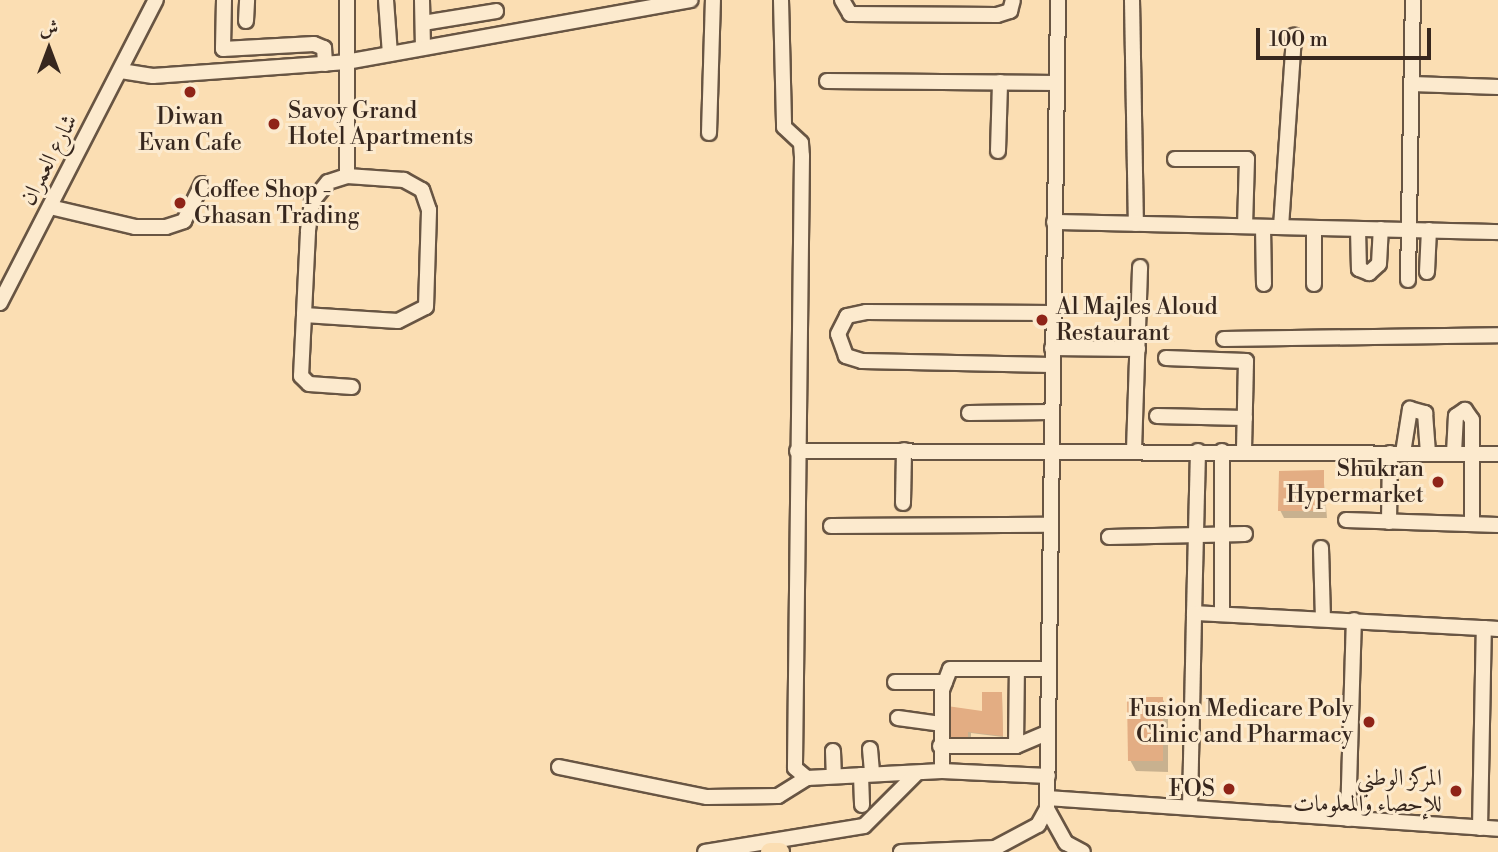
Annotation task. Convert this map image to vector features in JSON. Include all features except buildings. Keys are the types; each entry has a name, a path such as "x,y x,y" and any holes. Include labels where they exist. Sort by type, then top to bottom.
{"main road":[{"path":"770,852 780,852"}],"street":[{"name":"شارع العمران","path":"0,303 156,0"},
{"path":"224,0 223,48 314,44 324,48 325,64"},
{"path":"246,22 247,0"},
{"path":"347,0 347,176"},
{"path":"386,0 390,54"},
{"path":"422,0 424,48"},
{"path":"121,71 153,76 346,62 690,0"},
{"path":"709,133 713,0"},
{"path":"781,0 784,127 801,143 802,156 793,758 807,778"},
{"path":"842,0 850,14 997,15 1010,11 1013,0"},
{"path":"901,852 995,848 1038,825 1047,804 1045,669 1058,0"},
{"path":"1132,0 1136,224"},
{"path":"1408,279 1413,0"},
{"path":"423,23 496,6 497,34"},
{"path":"1281,227 1294,35"},
{"path":"827,81 1057,83"},
{"path":"998,151 1000,82"},
{"path":"1412,84 1498,87"},
{"path":"1175,159 1247,159 1245,226"},
{"path":"304,315 398,321 426,307 429,210 422,190 404,180 347,176 328,181 312,202 304,315 301,376 309,384 352,387"},
{"path":"50,207 135,227 166,227 184,221 202,184"},
{"path":"1054,222 1498,232"},
{"path":"1263,227 1264,284"},
{"path":"1314,228 1314,284"},
{"path":"1358,229 1359,269 1369,273 1379,264 1381,229"},
{"path":"1427,272 1429,230"},
{"path":"1135,450 1140,267"},
{"path":"1051,365 862,361 846,356 838,334 847,316 866,312 1052,313"},
{"path":"1224,339 1498,335"},
{"path":"1052,348 1138,349"},
{"path":"1166,358 1247,361 1244,451"},
{"path":"1389,522 1397,453 1410,409 1425,413 1428,453"},
{"path":"1454,453 1456,416 1465,410 1471,413 1474,454 1472,524"},
{"path":"969,413 1051,412"},
{"path":"1157,416 1245,418"},
{"path":"797,451 1050,448 1498,454"},
{"path":"903,503 904,450"},
{"path":"1190,807 1198,450"},
{"path":"1222,451 1222,614"},
{"path":"1346,520 1498,525"},
{"path":"831,526 1048,525"},
{"path":"1109,537 1245,534"},
{"path":"1321,548 1323,619"},
{"path":"1194,612 1491,629 1483,733 1480,828"},
{"path":"1348,819 1354,620"},
{"path":"942,771 941,724 945,682 950,669 1045,669"},
{"path":"1016,746 1017,669"},
{"path":"895,682 945,682"},
{"path":"898,718 941,724"},
{"path":"940,746 1016,746 1047,733"},
{"path":"1483,733 1498,734"},
{"path":"862,805 870,748"},
{"path":"832,751 834,776"},
{"path":"559,767 706,797 778,796 807,778 834,776 942,771 1048,776"},
{"path":"705,852 864,826 916,774"},
{"path":"1047,804 1190,807 1498,829"},
{"path":"1047,804 1066,843 1083,852"}],"place":[{"name":"Diwan Evan Cafe","path":"190,92"},
{"name":"Savoy Grand Hotel Apartments","path":"274,124"},
{"name":"Coffee Shop - Ghasan Trading","path":"180,203"},
{"name":"Al Majles Aloud Restaurant","path":"1042,320"},
{"name":"Shukran Hypermarket","path":"1438,482"},
{"name":"Fusion Medicare Poly Clinic and Pharmacy","path":"1369,722"},
{"name":"FOS","path":"1229,789"},
{"name":"المركز الوطني للإحصاء والمعلومات","path":"1456,791"}]}
